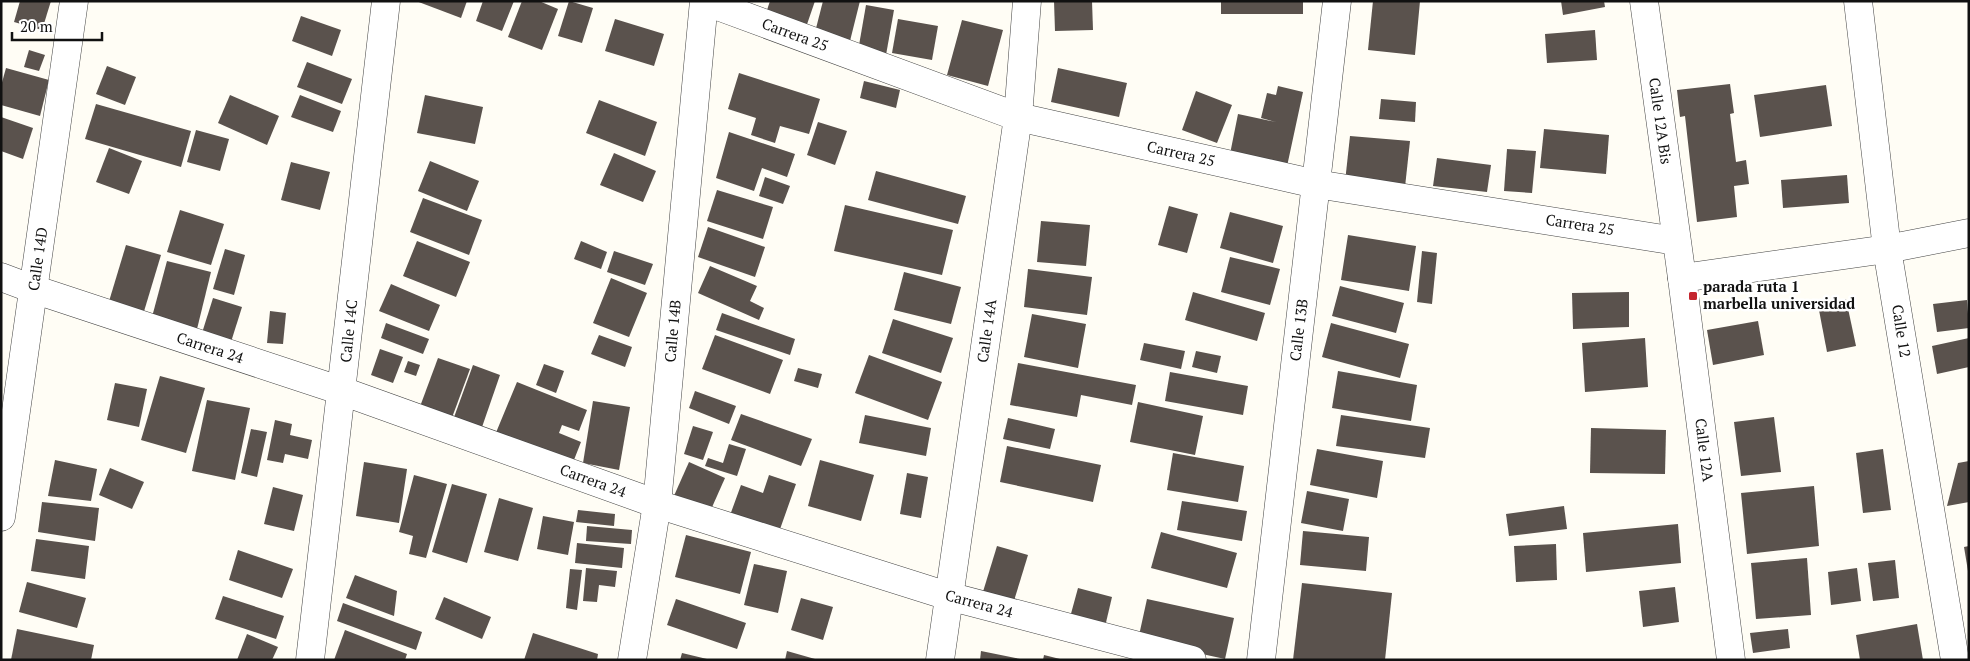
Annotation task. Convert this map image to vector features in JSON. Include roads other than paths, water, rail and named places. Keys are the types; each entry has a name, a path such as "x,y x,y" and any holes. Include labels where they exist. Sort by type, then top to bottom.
{"street":[{"name":"Calle 14D","path":"1,517 74,1"},
{"name":"Calle 14C","path":"310,660 386,1"},
{"name":"Carrera 25","path":"704,1 1018,117 1316,184 1676,241"},
{"name":"Calle 14B","path":"632,660 657,504 704,1"},
{"name":"Calle 14A","path":"940,660 1018,117 1027,1"},
{"name":"Calle 13B","path":"1261,660 1337,1"},
{"name":"Calle 12A Bis","path":"1644,1 1676,241"},
{"name":"Calle 12","path":"1858,1 1887,249 1955,660"},
{"path":"1682,278 1887,249 1969,233"},
{"name":"Calle 12A","path":"1676,241 1731,660"},
{"name":"Carrera 24","path":"1,277 342,391 657,504 948,596 1192,660"}],"place":[{"name":"parada ruta 1 marbella universidad","path":"1693,296"}]}
